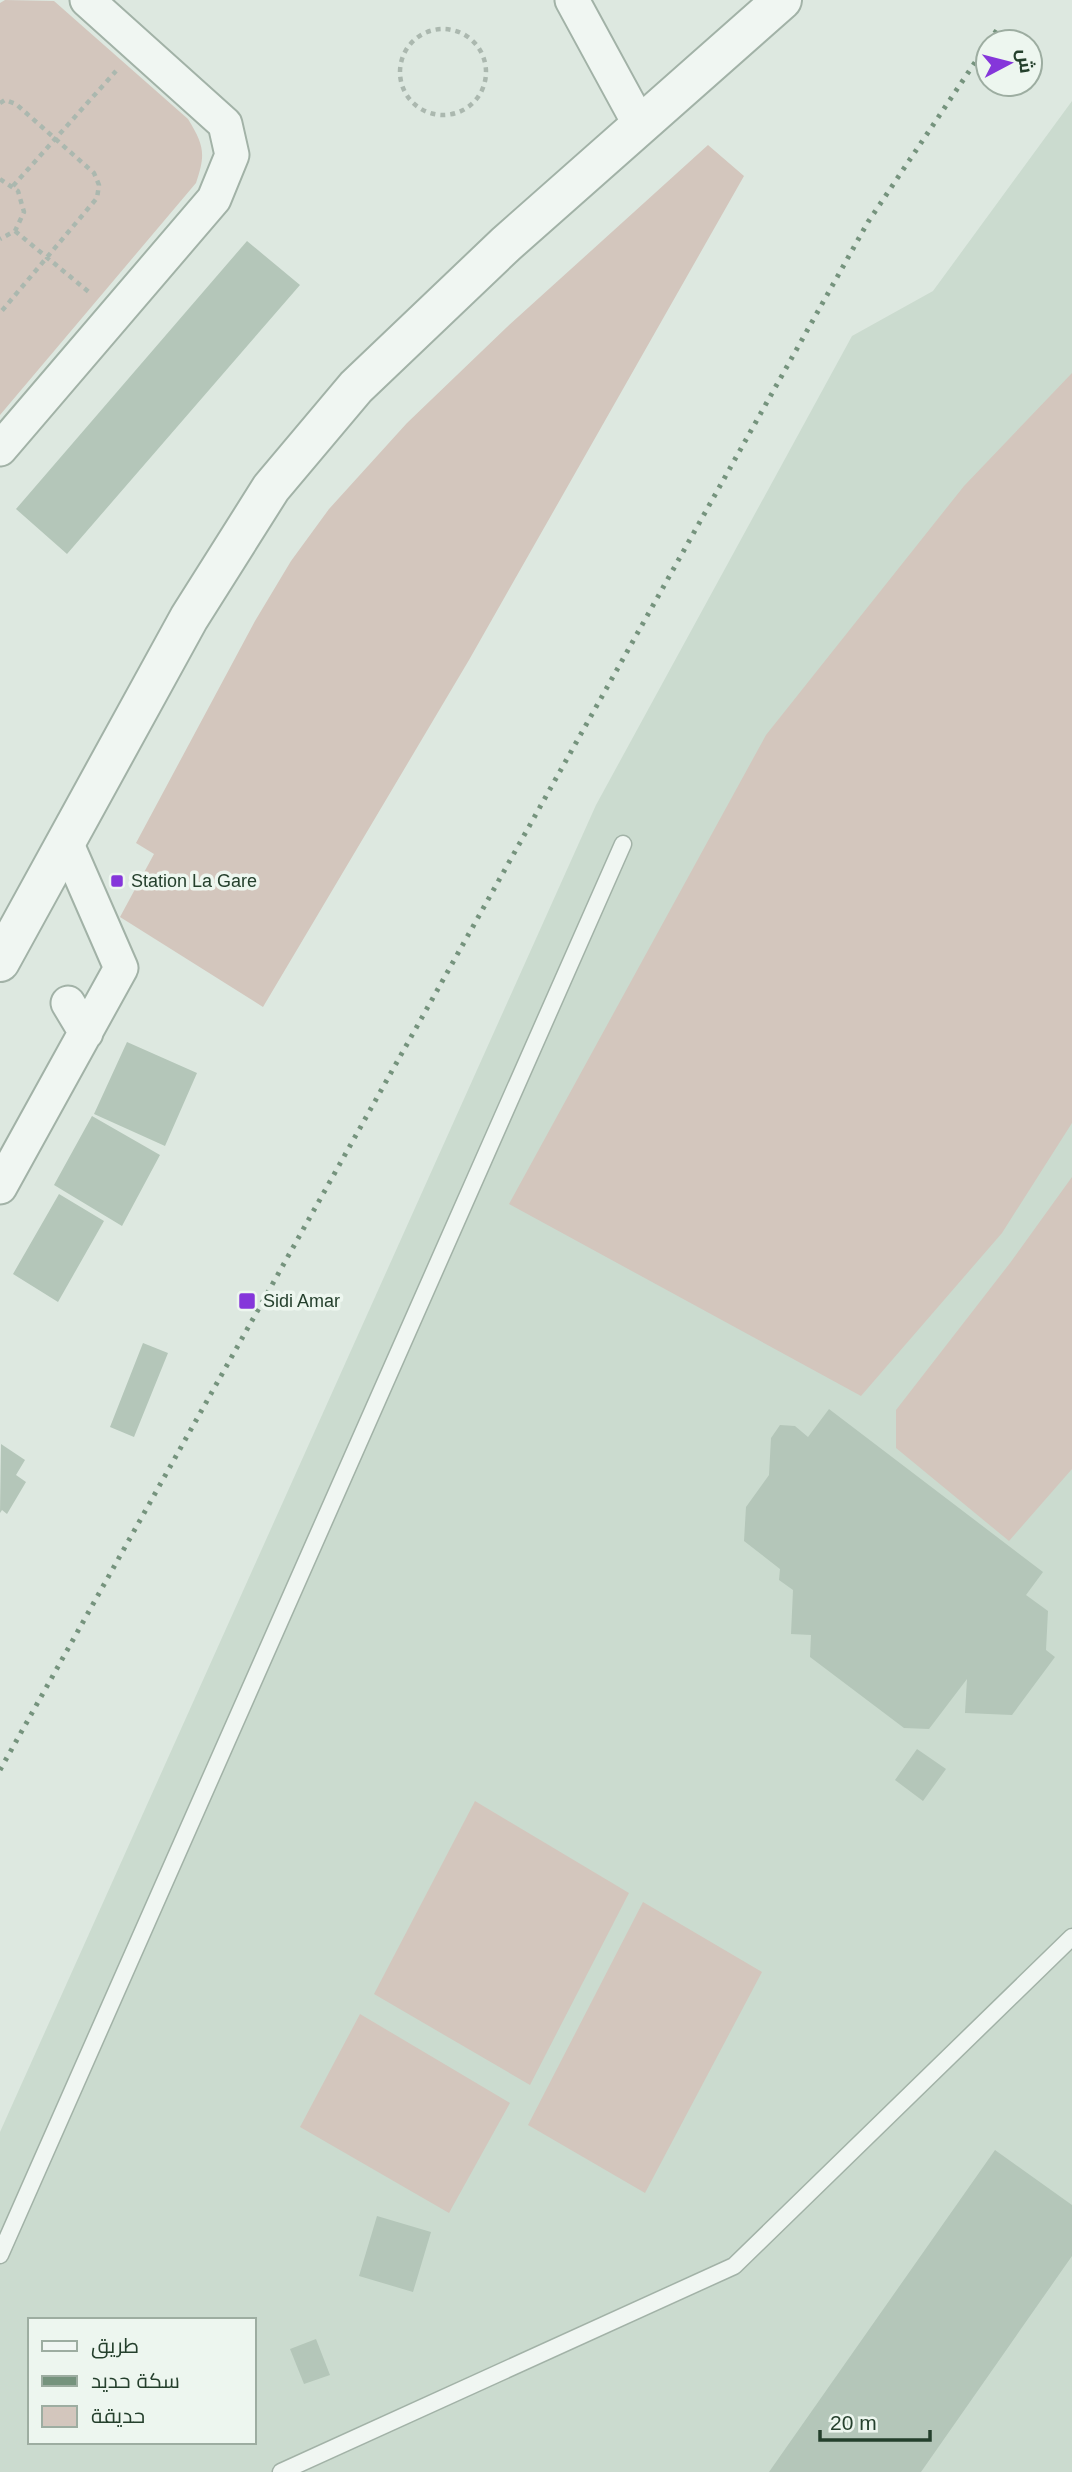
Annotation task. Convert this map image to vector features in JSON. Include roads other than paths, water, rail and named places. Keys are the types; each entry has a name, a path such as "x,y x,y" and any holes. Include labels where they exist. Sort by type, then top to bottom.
{"street":[{"path":"0,449 214,199 232,155 225,124 87,0"},
{"path":"572,0 640,125"},
{"path":"0,962 189,618 271,488 356,387 506,244 782,0"},
{"path":"0,1187 121,968 66,842"},
{"path":"68,1003 86,1033"}],"lane":[{"path":"0,2255 623,844"},
{"path":"281,2472 734,2266 1072,1937"}],"railway":[{"path":"0,1770 868,222 974,64"}],"place":[{"name":"Station La Gare","path":"117,881"},
{"name":"Sidi Amar","path":"247,1301"}]}
